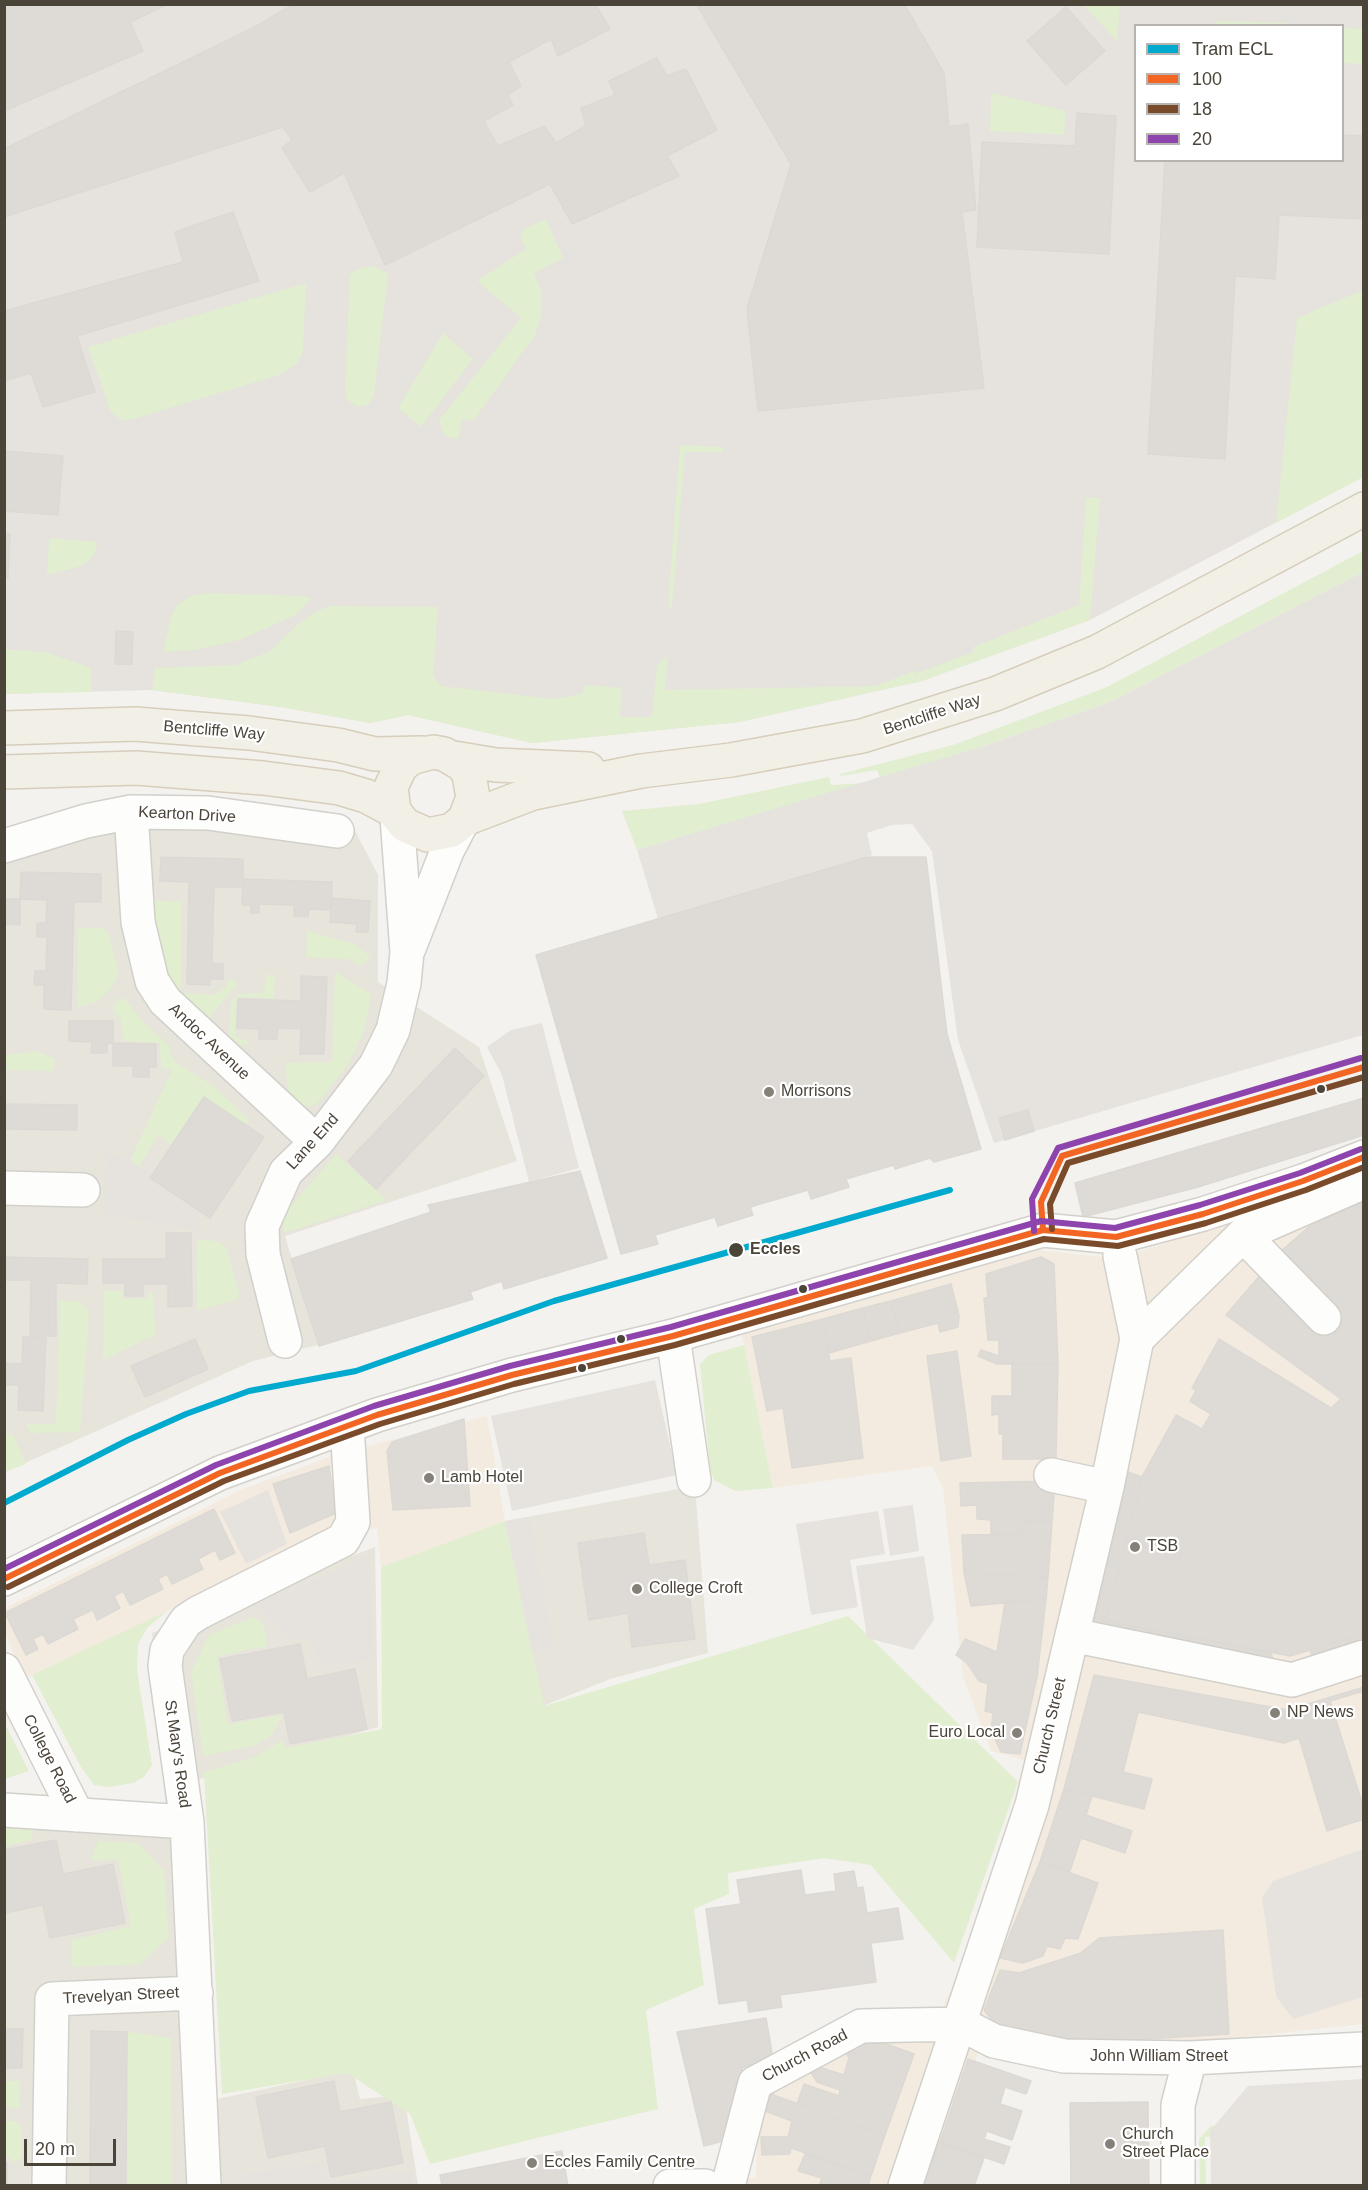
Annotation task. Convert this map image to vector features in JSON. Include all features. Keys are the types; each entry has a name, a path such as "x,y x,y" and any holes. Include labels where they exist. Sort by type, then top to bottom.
{"main road":[{"name":"Bentcliffe Way","path":"463,820 533,794 641,771 832,743 885,730 995,694 1132,635 1364,509"},
{"name":"Bentcliffe Way","path":"4,728 135,724 338,745 375,754 438,756 528,767 641,771"},
{"path":"4,772 136,768 262,778 339,788 366,796 396,814 416,832 428,835 452,830 471,808 472,786 463,765 438,756 411,758 394,775 391,799 396,814"}],"street":[{"name":"Kearton Drive","path":"4,846 86,821 131,812 208,813 337,831"},
{"name":"Andoc Avenue","path":"131,812 138,922 152,981 165,1000 317,1142"},
{"name":"Lane End","path":"285,1341 263,1254 262,1226 286,1172 317,1142 381,1057 393,1030 400,1003 407,952 396,814"},
{"name":"Lane End","path":"407,952 447,851 463,820"},
{"path":"4,1579 220,1473 347,1426 512,1375 673,1336 1043,1230 1116,1237 1203,1214 1303,1181 1364,1157"},
{"path":"1137,1339 1243,1235 1364,1182"},
{"path":"4,1188 83,1190"},
{"path":"1243,1235 1324,1318"},
{"name":"Church Street","path":"905,2186 961,2024 1032,1805 1107,1487 1137,1339 1120,1256"},
{"path":"673,1336 694,1480"},
{"name":"St Mary's Road","path":"204,2186 187,1822 165,1666 167,1650 186,1621 198,1613 343,1540 353,1522 347,1426"},
{"path":"1051,1475 1107,1487"},
{"path":"1072,1635 1292,1680 1364,1657"},
{"name":"College Road","path":"4,1670 77,1815"},
{"name":"College Road","path":"4,1810 187,1822"},
{"name":"Trevelyan Street","path":"49,2186 52,1999 196,1993"},
{"name":"Church Road","path":"728,2186 755,2083 861,2026 961,2024"},
{"name":"John William Street","path":"961,2024 994,2041 1064,2056 1190,2058 1364,2049"},
{"path":"1178,2186 1178,2105 1190,2058"},
{"path":"670,2186 705,2186"}],"shaded area":[{"path":"4,5 1363,5 1363,477 1090,620 922,681 739,722 532,743 408,715 370,723 281,707 152,690 5,694"},
{"path":"911,5 1042,5 986,55 954,47 927,31"},
{"path":"1009,253 1102,259 1079,605 876,686 665,690 685,452 997,455"},
{"path":"1243,304 1278,306 1268,493 1233,491"},
{"path":"1363,572 1363,1035 994,1143 958,1040 932,851 912,824 892,825 867,833 872,855 658,919 637,850 987,745 1110,702"},
{"path":"4,623 48,627 46,652 5,649"},
{"path":"181,803 349,819 378,875 378,982 479,1047 517,1161 285,1236 318,1345 253,1361 5,1472 5,832"},
{"path":"542,1023 579,1168 529,1182 502,1075 487,1047 511,1030"},
{"path":"107,1151 130,1161 201,1212 198,1230 104,1214"},
{"path":"1363,1175 1363,2024 1168,2045 979,2051 928,2185 721,2186 756,2177 759,2093 886,2024 932,2027 1046,1806 1053,1768 991,1751 963,1677 943,1488 932,1466 773,1488 742,1335 1039,1250 1101,1257 1130,1254 1284,1207"},
{"path":"655,1380 677,1475 512,1511 491,1416"},
{"path":"487,1416 505,1521 381,1567 377,1528 322,1537 23,1680 5,1633 5,1608 243,1489 340,1453"},
{"path":"695,1486 708,1653 610,1679 543,1706 505,1521"},
{"path":"268,1490 287,1544 246,1564 220,1512"},
{"path":"913,1505 919,1551 890,1556 883,1509"},
{"path":"878,1511 885,1554 850,1560 858,1607 811,1615 796,1524"},
{"path":"529,1517 554,1647 532,1652 505,1521"},
{"path":"375,1547 378,1727 197,1780 213,2100 353,2070 360,2099 404,2095 418,2185 5,2185 4,1823 168,1836 152,1633"},
{"path":"924,1556 934,1620 913,1650 867,1638 856,1566"},
{"path":"369,1557 374,1660 319,1666 312,1638 291,1640 254,1605"},
{"path":"1363,1849 1363,1997 1293,2019 1276,1996 1262,1897 1273,1881"},
{"path":"1363,2079 1363,2185 1211,2185 1210,2131 1248,2086"},
{"path":"320,2163 325,2183 412,2171 413,2185 235,2185 241,2175"}],"green space":[{"path":"1083,5 1120,5 1117,41"},
{"path":"1221,21 1288,24 1212,24"},
{"path":"1344,28 1363,29 1363,64 1344,63"},
{"path":"991,93 1066,111 1064,135 990,131"},
{"path":"546,219 563,258 534,273 542,293 541,317 535,335 474,420 462,419 458,439 450,438 443,433 439,420 521,318 477,281 526,249 520,236 524,229"},
{"path":"363,267 376,267 388,274 374,395 369,404 358,407 346,399 345,387 350,274"},
{"path":"306,283 303,352 297,364 279,375 133,419 122,421 110,411 88,347"},
{"path":"1363,290 1363,477 1276,523 1297,318"},
{"path":"443,333 473,359 421,427 398,408"},
{"path":"680,445 723,447 698,623 668,606"},
{"path":"1065,497 1100,498 1090,620 922,681 739,722 532,743 408,715 370,723 281,707 152,690 155,668 236,665 270,651 297,625 315,612 330,606 438,607 433,675 441,686 553,699 581,694 586,685 622,688 620,717 652,717 657,666 665,657 679,658 917,628 915,674 973,652 973,632"},
{"path":"49,538 98,542 94,556 81,566 47,575"},
{"path":"1363,551 1363,572 1110,702 987,745 880,778 877,770 841,776 840,774 953,745 1107,687"},
{"path":"208,593 305,596 312,599 295,615 240,640 195,650 163,652 172,613 178,604 191,596"},
{"path":"4,649 46,652 91,668 91,692 5,694"},
{"path":"829,777 831,785 865,783 637,850 622,811 699,804"},
{"path":"149,900 181,902 181,993 215,995 226,987 228,979 235,981 236,986 204,1023 165,981"},
{"path":"78,928 102,928 108,932 119,974 110,990 95,1002 77,1008"},
{"path":"307,931 354,944 371,957 362,966 348,959 306,957"},
{"path":"335,972 371,994 365,1028 349,1063 318,1103 306,1108 289,1097 285,1063 332,1062"},
{"path":"266,975 275,975 274,998 238,997 235,1004 235,1036 250,1042 239,1047 229,1046 231,1003 239,994 264,993"},
{"path":"123,997 144,1023 168,1044 174,1061 215,1087 249,1120 245,1125 204,1097 172,1145 158,1135 139,1167 130,1161 172,1070 161,1068 160,1043 124,1041 121,1020 113,1011 113,1004"},
{"path":"36,1051 55,1059 53,1071 5,1070 5,1055"},
{"path":"336,1154 387,1200 284,1233 283,1215"},
{"path":"197,1240 218,1241 227,1249 239,1293 238,1299 197,1311"},
{"path":"104,1291 122,1291 123,1299 147,1299 148,1293 154,1294 155,1335 103,1360"},
{"path":"60,1301 80,1302 87,1308 89,1317 80,1432 30,1433 26,1424 56,1424"},
{"path":"744,1345 773,1488 735,1491 714,1480 710,1470 700,1364 709,1355"},
{"path":"5,1434 13,1435 26,1464 5,1472"},
{"path":"505,1521 544,1706 848,1616 1018,1782 954,1963 871,1865 824,1858 728,1873 729,1894 694,1909 704,1985 646,2010 658,2109 430,2164 410,2114 347,2073 222,2094 204,1772 252,1758 283,1740 285,1748 382,1729 381,1567"},
{"path":"167,1611 147,1628 138,1644 137,1670 152,1765 144,1777 133,1783 109,1787 94,1785 81,1767 32,1675"},
{"path":"254,1617 264,1626 267,1646 217,1656 228,1724 283,1715 270,1737 253,1746 203,1756 191,1672 209,1635"},
{"path":"4,1722 29,1771 5,1779 4,1779"},
{"path":"5,1828 33,1830 32,1840 5,1846"},
{"path":"98,1841 138,1843 164,1871 169,1937 140,1964 71,1967 72,1940 131,1926 118,1859 91,1861"},
{"path":"127,2032 171,2038 172,2185 126,2186"},
{"path":"5,2081 20,2081 19,2108 5,2107"},
{"path":"4,2121 16,2121 22,2130 22,2155 19,2160 11,2163 11,2158 5,2158"},
{"path":"1212,2125 1224,2136 1205,2137 1206,2185 1200,2185 1199,2139"}],"building":[{"path":"4,4 168,4 130,22 143,51 4,111"},
{"path":"294,4 595,4 610,29 558,56 551,39 509,62 521,86 508,95 513,105 484,121 498,146 544,126 556,143 586,126 581,108 615,95 609,81 657,58 667,76 686,69 717,130 667,156 679,176 572,224 550,184 385,265 344,173 310,192 282,148 292,140 283,127 4,217 4,149 253,28"},
{"path":"904,4 944,73 949,127 968,124 976,210 962,212 984,388 758,411 747,309 791,164 697,5"},
{"path":"1066,7 1105,51 1066,85 1027,41"},
{"path":"1077,113 1116,116 1109,254 977,247 982,142 1075,146"},
{"path":"1344,135 1364,136 1364,219 1279,215 1275,279 1235,276 1225,459 1148,454 1165,162 1344,162"},
{"path":"233,212 259,281 77,336 95,392 43,407 31,373 4,381 4,311 183,262 175,232"},
{"path":"4,451 63,456 58,515 4,511"},
{"path":"4,533 10,534 8,578 4,578"},
{"path":"116,631 133,632 132,664 115,664"},
{"path":"161,857 243,859 243,887 214,887 212,963 223,964 223,979 210,979 210,985 187,984 189,882 160,881"},
{"name":"Morrisons","path":"867,857 926,857 947,1034 981,1149 934,1162 930,1158 895,1169 894,1165 846,1179 849,1187 811,1199 808,1190 750,1207 753,1215 718,1226 715,1217 655,1235 658,1244 621,1254 536,955"},
{"path":"21,872 101,874 101,902 74,902 71,1010 44,1009 44,985 34,985 35,971 46,971 47,937 37,937 37,923 46,923 47,900 20,899"},
{"path":"243,879 332,882 331,910 309,909 308,917 294,916 294,905 259,904 259,913 251,913 251,905 242,905"},
{"path":"332,898 370,901 368,932 356,932 357,924 330,922"},
{"path":"4,899 20,899 20,925 4,924"},
{"path":"301,976 327,977 324,1054 300,1054 301,1029 278,1028 277,1039 259,1039 259,1029 237,1028 238,999 301,1001"},
{"path":"69,1021 113,1021 113,1043 107,1044 107,1053 91,1053 92,1042 69,1041"},
{"path":"113,1043 156,1044 156,1067 149,1067 149,1077 133,1077 133,1066 113,1066"},
{"path":"455,1048 484,1076 376,1189 348,1161"},
{"path":"204,1097 264,1137 210,1218 150,1178"},
{"path":"1364,1098 1364,1135 1198,1187 1083,1217 1075,1183"},
{"path":"4,1104 77,1105 77,1130 4,1129"},
{"path":"1028,1110 1034,1131 1005,1140 999,1118"},
{"path":"580,1171 607,1258 504,1289 502,1281 470,1292 473,1299 319,1346 291,1259 431,1212 428,1205"},
{"path":"1364,1191 1364,1634 1290,1656 1106,1621 1142,1477 1176,1415 1202,1429 1211,1414 1190,1401 1196,1391 1192,1388 1219,1339 1331,1408 1341,1399 1226,1315 1280,1252 1320,1217"},
{"path":"166,1233 191,1233 192,1306 168,1307 168,1284 143,1284 143,1296 125,1296 125,1283 103,1283 103,1259 166,1259"},
{"path":"4,1257 88,1259 87,1284 56,1283 56,1336 30,1336 31,1280 4,1280"},
{"path":"1041,1257 1054,1264 1058,1364 997,1364 978,1356 981,1350 999,1356 999,1340 988,1340 984,1298 988,1298 986,1274"},
{"path":"951,1284 959,1316 958,1327 940,1332 938,1323 900,1333 891,1301"},
{"path":"891,1301 900,1333 871,1341 863,1308"},
{"path":"863,1308 871,1341 829,1353 823,1319"},
{"path":"823,1319 830,1361 851,1358 863,1458 792,1468 783,1408 767,1411 752,1337"},
{"path":"23,1337 46,1338 43,1411 18,1410 19,1385 4,1385 4,1363 22,1364"},
{"path":"195,1339 208,1369 145,1397 131,1366"},
{"path":"957,1351 971,1456 941,1461 927,1356"},
{"path":"1012,1364 1058,1364 1056,1459 1003,1459 1003,1434 999,1434 999,1414 992,1415 992,1396 1012,1396"},
{"name":"Lamb Hotel","path":"464,1419 470,1506 393,1510 387,1451 392,1442"},
{"path":"329,1466 336,1513 290,1533 273,1484"},
{"path":"1128,1472 1142,1477 1106,1621 1271,1653 1275,1667 1091,1630"},
{"path":"1055,1481 1052,1522 1024,1522 1024,1534 991,1534 991,1520 977,1519 977,1505 961,1506 960,1483"},
{"path":"214,1509 235,1553 220,1560 215,1550 198,1559 203,1569 172,1584 167,1574 158,1579 163,1589 130,1605 123,1591 114,1596 120,1608 97,1620 93,1610 73,1619 78,1629 48,1644 43,1634 33,1639 38,1649 26,1655 5,1613"},
{"path":"1024,1522 1052,1522 1048,1577 964,1573 962,1535 1024,1534"},
{"name":"College Croft","path":"644,1533 649,1565 685,1560 695,1639 632,1647 628,1613 589,1620 578,1543"},
{"path":"964,1573 1048,1577 1046,1599 971,1606"},
{"path":"1046,1599 1037,1677 1020,1754 1001,1752 991,1730 993,1713 985,1711 988,1684 979,1681 967,1663 956,1655 965,1639 997,1652 1005,1602"},
{"path":"1364,1634 1364,1645 1314,1661 1310,1650"},
{"path":"300,1644 307,1679 355,1669 367,1729 290,1744 284,1712 232,1721 220,1659"},
{"path":"1094,1675 1288,1710 1364,1687 1364,1819 1327,1831 1299,1738 1284,1743 1138,1712 1123,1772 1152,1779 1144,1809 1064,1789"},
{"path":"1364,1691 1364,1809 1330,1701"},
{"path":"1064,1789 1092,1796 1086,1815 1132,1831 1125,1853 1081,1838 1070,1871 1040,1862"},
{"path":"56,1840 63,1874 113,1864 125,1923 50,1938 43,1905 4,1913 4,1850"},
{"path":"1040,1862 1098,1883 1078,1939 1065,1938 1060,1949 1047,1946 1043,1956 1023,1963 1000,1958"},
{"path":"801,1870 805,1895 836,1891 834,1874 854,1871 857,1888 863,1887 867,1913 898,1908 903,1939 871,1943 876,1982 780,1995 782,2007 749,2012 747,2000 719,2004 706,1909 741,1904 737,1880"},
{"path":"1223,1930 1229,2034 1080,2043 995,2024 984,2010 1000,1970 1019,1973 1081,1953 1099,1938"},
{"path":"766,2018 773,2059 742,2068 743,2086 731,2139 704,2146 677,2032"},
{"path":"4,2029 23,2029 22,2068 4,2068"},
{"path":"91,2031 127,2032 126,2186 90,2186"},
{"path":"873,2039 914,2054 885,2135 797,2104 804,2084 839,2096 840,2090 817,2082 810,2071 822,2068 844,2075 849,2058 846,2053"},
{"path":"968,2059 1031,2081 1026,2094 1005,2087 1000,2104 1022,2111 1012,2140 987,2131 984,2139 1010,2147 1004,2164 940,2142"},
{"path":"334,2081 340,2112 391,2102 403,2163 331,2177 325,2146 268,2158 256,2097"},
{"path":"765,2092 885,2135 871,2176 791,2148 790,2154 762,2155 761,2137 788,2137 792,2121 765,2111"},
{"name":"Church Street Place","path":"1148,2102 1149,2186 1071,2186 1070,2103"},
{"path":"938,2142 984,2158 974,2186 922,2186"},
{"name":"Eccles Family Centre","path":"562,2151 568,2186 442,2186 440,2175"},
{"path":"805,2154 871,2176 868,2186 819,2186 822,2178 798,2171"},
{"path":"4,2163 7,2163 7,2186 4,2186"}],"tram line":[{"name":"ECL","path":"4,1503 128,1440 186,1414 249,1391 356,1371 554,1301 950,1190"}],"transit line":[{"name":"20","path":"1034,1231 1032,1199 1058,1148 1361,1058"},
{"name":"100","path":"1043,1230 1041,1202 1062,1156 1364,1067"},
{"name":"18","path":"1052,1229 1050,1204 1068,1163 1364,1077"},
{"name":"20","path":"4,1569 216,1465 374,1406 510,1366 671,1327 1041,1221 1115,1228 1200,1205 1300,1173 1361,1149"},
{"name":"100","path":"4,1579 220,1473 377,1415 512,1375 673,1336 1043,1230 1116,1237 1203,1214 1303,1181 1364,1157"},
{"name":"18","path":"8,1587 224,1481 380,1424 514,1384 675,1345 1044,1239 1118,1246 1206,1223 1306,1190 1364,1167"}],"place":[{"name":"Morrisons","path":"769,1092"},
{"name":"Eccles","path":"736,1250"},
{"name":"Lamb Hotel","path":"429,1478"},
{"name":"TSB","path":"1135,1547"},
{"name":"College Croft","path":"637,1589"},
{"name":"NP News","path":"1275,1713"},
{"name":"Euro Local","path":"1017,1733"},
{"name":"Church Street Place","path":"1110,2144"},
{"name":"Eccles Family Centre","path":"532,2163"}]}
